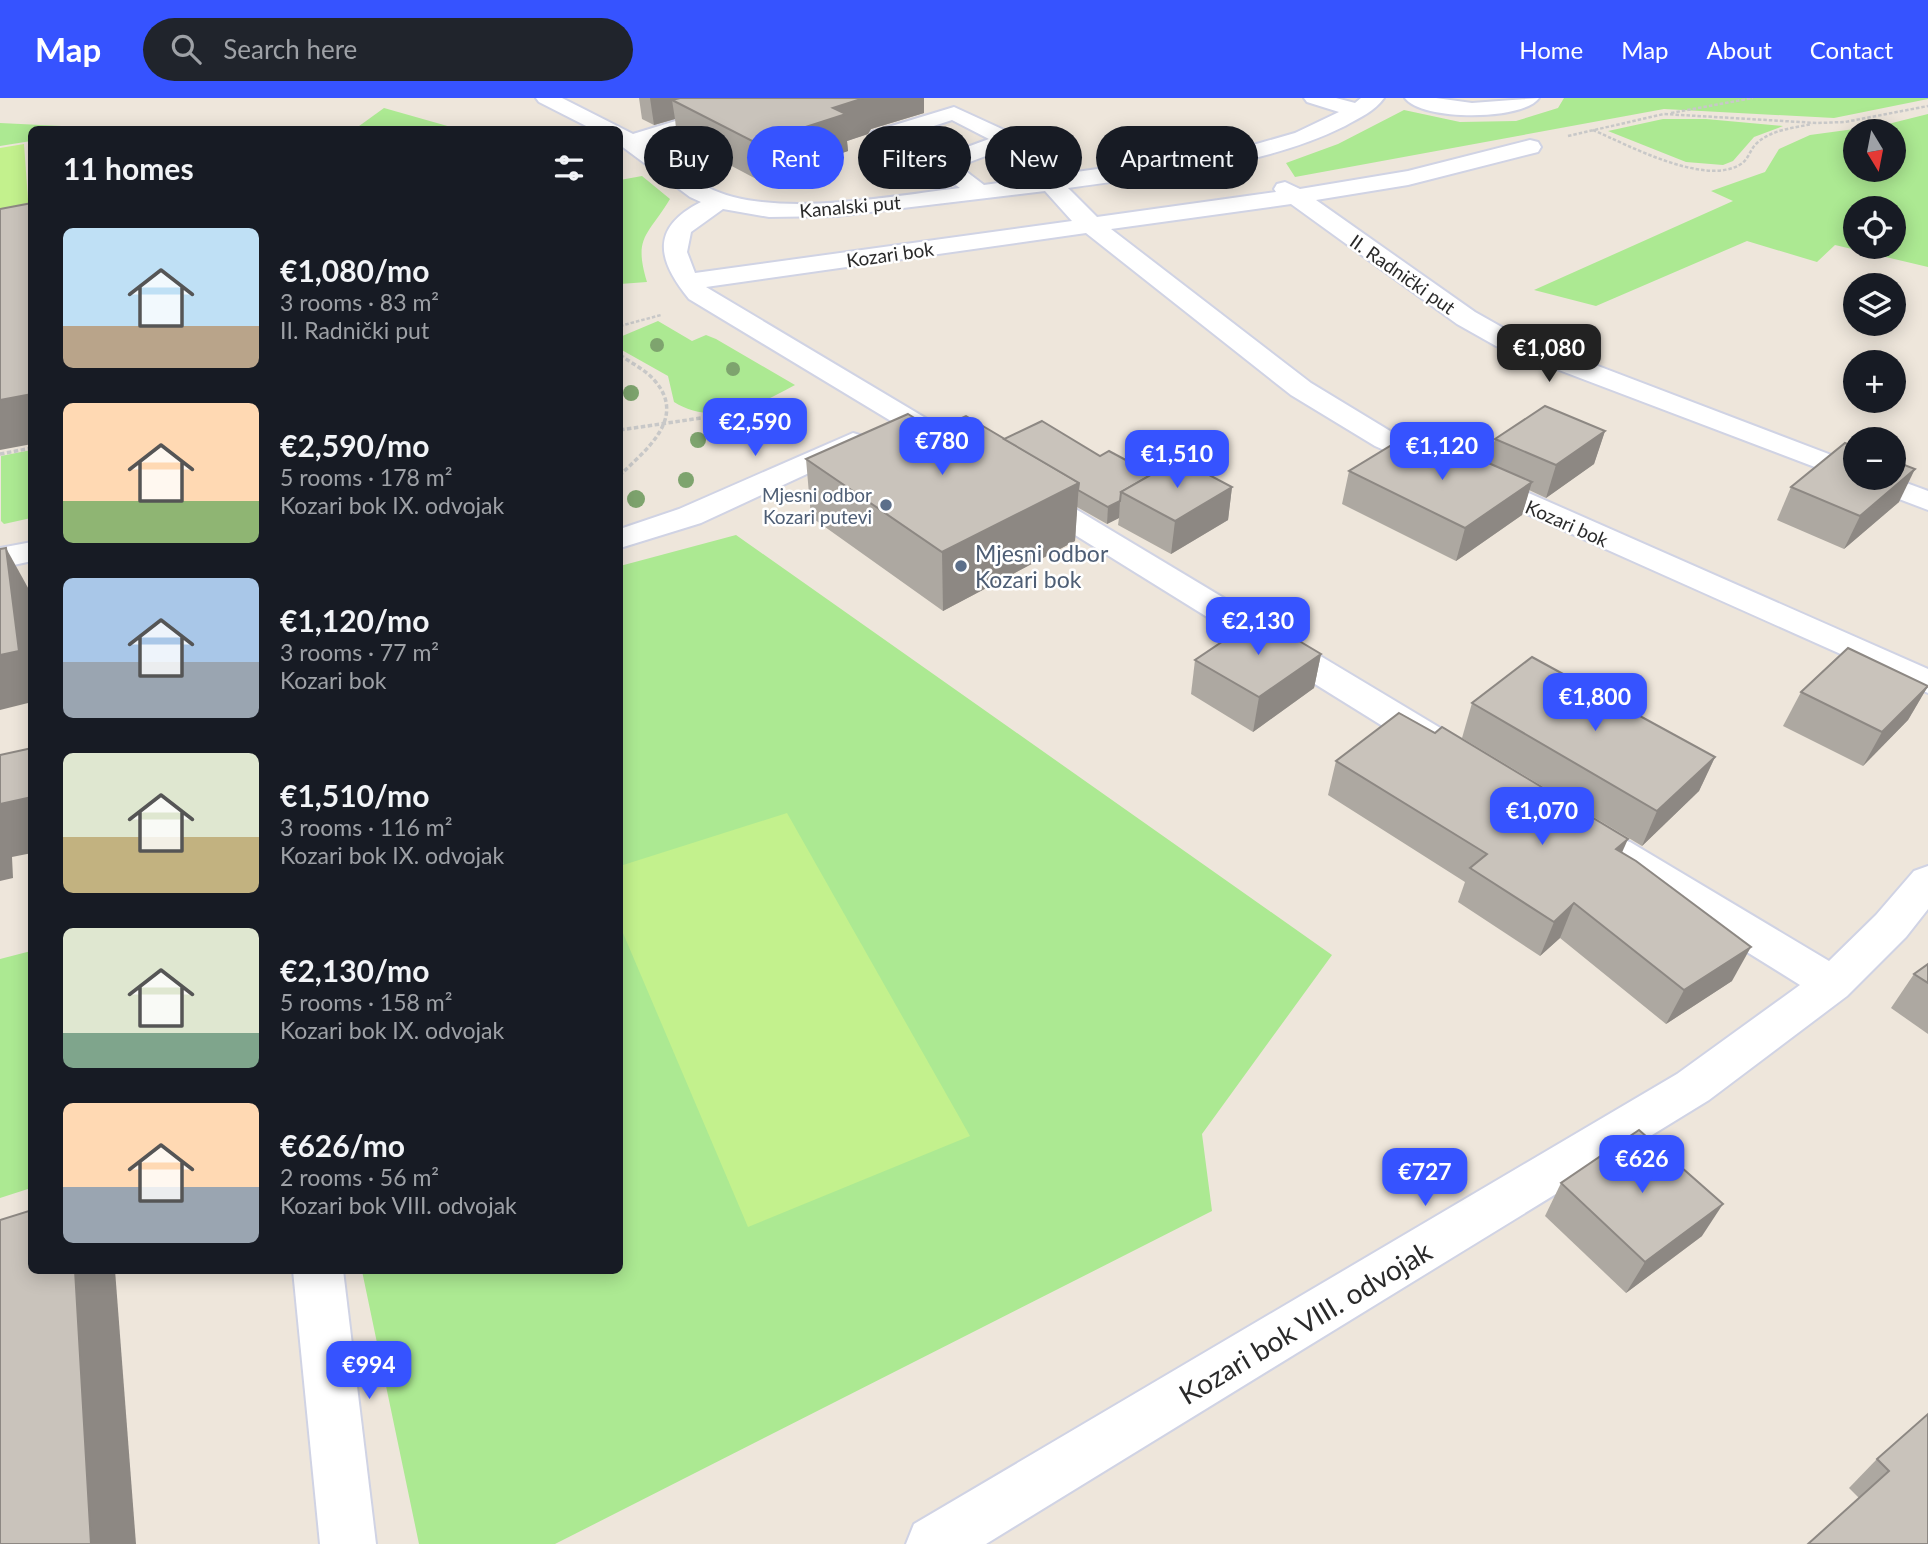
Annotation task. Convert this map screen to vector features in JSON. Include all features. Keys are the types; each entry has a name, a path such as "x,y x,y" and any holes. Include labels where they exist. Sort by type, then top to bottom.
{"street":[{"path":"546,98 603,126"},
{"path":"625,138 773,98"},
{"path":"1314,98 1366,105"},
{"path":"1415,98 1437,105 1478,109 1501,107 1529,98"},
{"name":"Kozari bok","path":"930,103 985,130"},
{"name":"Kanalski put","path":"1258,150 1303,138 1366,105"},
{"path":"914,126 954,113"},
{"name":"Kanalski put","path":"625,138 698,192 720,201 769,210 836,209 1009,189"},
{"name":"Kozari bok","path":"687,282 1295,197 1408,178 1530,147"},
{"name":"II. Radnički put","path":"1258,169 1457,312 1505,340 1843,469"},
{"path":"971,187 979,193"},
{"name":"Kozari bok","path":"1066,189 1093,226 1301,389 1385,440 1928,682"},
{"path":"720,201 693,215 675,236 673,250 681,273 698,294 1464,759"},
{"path":"623,538 690,516 906,418"},
{"path":"1898,490 1928,501"},
{"path":"0,558 28,552"},
{"path":"1594,839 1832,984"},
{"name":"Kozari bok VIII. odvojak","path":"934,1544 1693,1087 1832,984 1891,926 1928,881"},
{"path":"318,1274 348,1544"}],"path":[{"path":"1530,147 1664,114 1753,98"},
{"path":"1664,114 1817,123 1845,122 1928,106"},
{"path":"1592,130 1709,171 1730,169 1744,162 1752,147 1766,135 1817,123"},
{"path":"623,357 655,382 666,401 668,423 660,436 623,472"},
{"path":"623,429 701,418 727,420 798,467"},
{"path":"0,454 28,449"}],"green space":[{"path":"1564,98 1928,99 1834,118 1664,109 1295,177 1286,163 1338,144 1404,110 1460,122 1516,121 1558,108"},
{"path":"384,108 447,126 359,126"},
{"path":"1928,114 1928,267 1894,259 1906,259 1906,196 1843,196 1843,247 1835,245 1817,262 1747,241 1596,306 1534,290 1733,201 1711,191 1765,172 1779,149 1810,135 1843,131 1843,182 1906,182 1906,120"},
{"path":"1663,119 1706,119 1783,126 1754,137 1733,161 1723,165 1686,162 1608,131"},
{"path":"0,123 62,126 28,126 28,141 0,146"},
{"path":"24,144 28,227 0,232 0,148"},
{"path":"642,176 644,189 658,189 670,199 649,229 642,245 647,282 623,284 623,179"},
{"path":"658,321 692,341 706,335 716,339 795,385 766,400 736,410 704,413 689,409 674,402 668,376 623,351 623,336"},
{"path":"28,451 28,519 4,524 1,521 1,456"},
{"path":"736,535 1332,955 1202,1134 1212,1211 555,1544 419,1544 363,1274 623,1274 623,565"},
{"path":"787,813 970,1136 748,1227 623,933 623,865"},
{"path":"28,952 28,1189 0,1198 0,959"}],"building":[{"path":"864,98 833,108 846,114 809,126 747,126 747,138 733,131 733,126 723,126 672,100"},
{"path":"28,204 28,395 0,400 0,209"},
{"path":"1545,406 1605,431 1556,465 1495,439"},
{"path":"908,414 934,430 966,416 1079,483 942,552 806,459"},
{"path":"1042,421 1100,456 1109,451 1152,474 1121,492 1120,501 1108,507 1078,490 1079,483 1004,439"},
{"path":"1400,440 1454,465 1470,455 1532,482 1465,528 1349,471"},
{"path":"1843,445 1843,490 1890,490 1860,516 1791,487"},
{"path":"1179,459 1232,487 1175,521 1121,492"},
{"path":"1906,466 1915,469 1906,477"},
{"path":"6,548 19,651 0,655 0,549"},
{"path":"1259,617 1321,654 1259,697 1195,660"},
{"path":"1848,648 1928,686 1882,732 1801,692"},
{"path":"1532,657 1715,757 1657,811 1472,703"},
{"path":"1399,713 1435,733 1442,727 1628,839 1616,849 1751,947 1684,990 1574,903 1554,922 1470,868 1487,854 1336,761"},
{"path":"28,749 28,798 0,804 0,755"},
{"path":"1928,964 1928,983 1914,974"},
{"path":"1639,1130 1723,1204 1645,1262 1561,1183"},
{"path":"28,1211 28,1274 75,1274 91,1544 0,1544 0,1220"},
{"path":"1928,1414 1928,1544 1808,1544 1889,1471 1877,1459"}],"place":[{"name":"Mjesni odbor Kozari putevi","path":"886,505"},
{"name":"Mjesni odbor Kozari bok","path":"961,566"}]}
